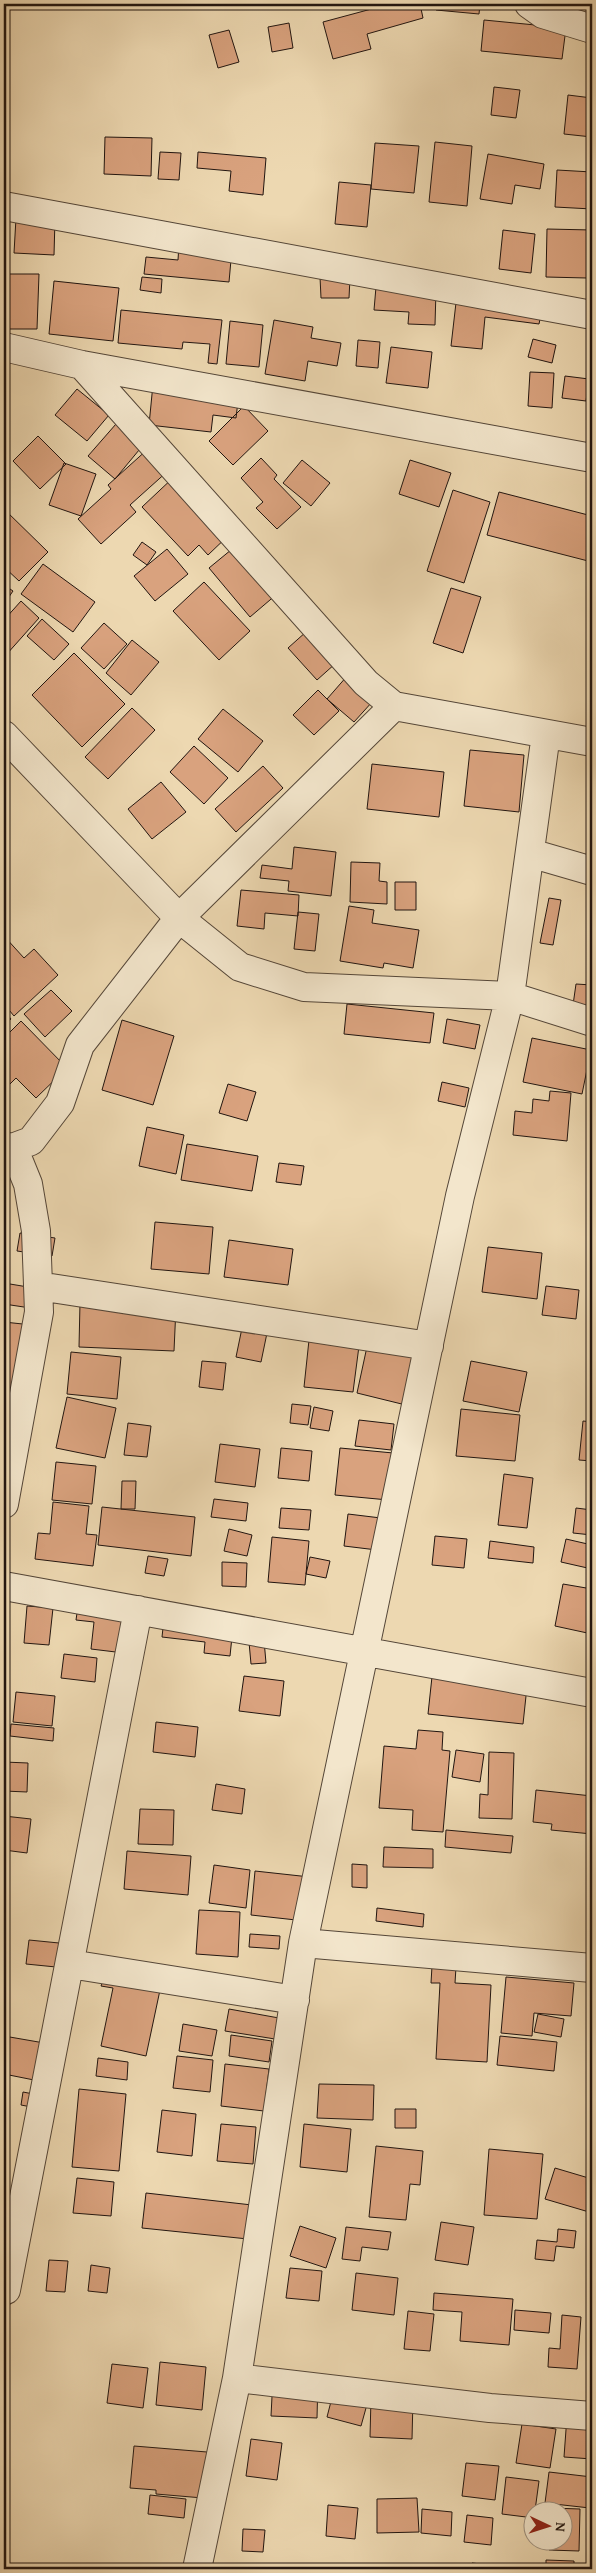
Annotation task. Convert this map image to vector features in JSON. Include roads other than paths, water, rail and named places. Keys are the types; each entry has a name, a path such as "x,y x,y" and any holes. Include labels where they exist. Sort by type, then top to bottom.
{"street":[{"path":"529,4 543,14 592,29"},
{"path":"4,206 592,315"},
{"path":"4,347 82,365 592,458"},
{"path":"82,365 366,683 394,706 592,742"},
{"path":"4,1504 38,1312 36,1231 28,1184 8,1149 31,1141 60,1103 80,1045 179,918 394,706"},
{"path":"197,2569 237,2378 304,1943 460,1196 510,996 546,734"},
{"path":"4,735 179,918 240,967 304,987 510,996 592,1022"},
{"path":"530,853 592,871"},
{"path":"38,1286 429,1346"},
{"path":"4,1586 592,1693"},
{"path":"6,2290 138,1610"},
{"path":"304,1943 592,1968"},
{"path":"70,1964 295,2000"},
{"path":"237,2378 490,2408 592,2416"}]}
